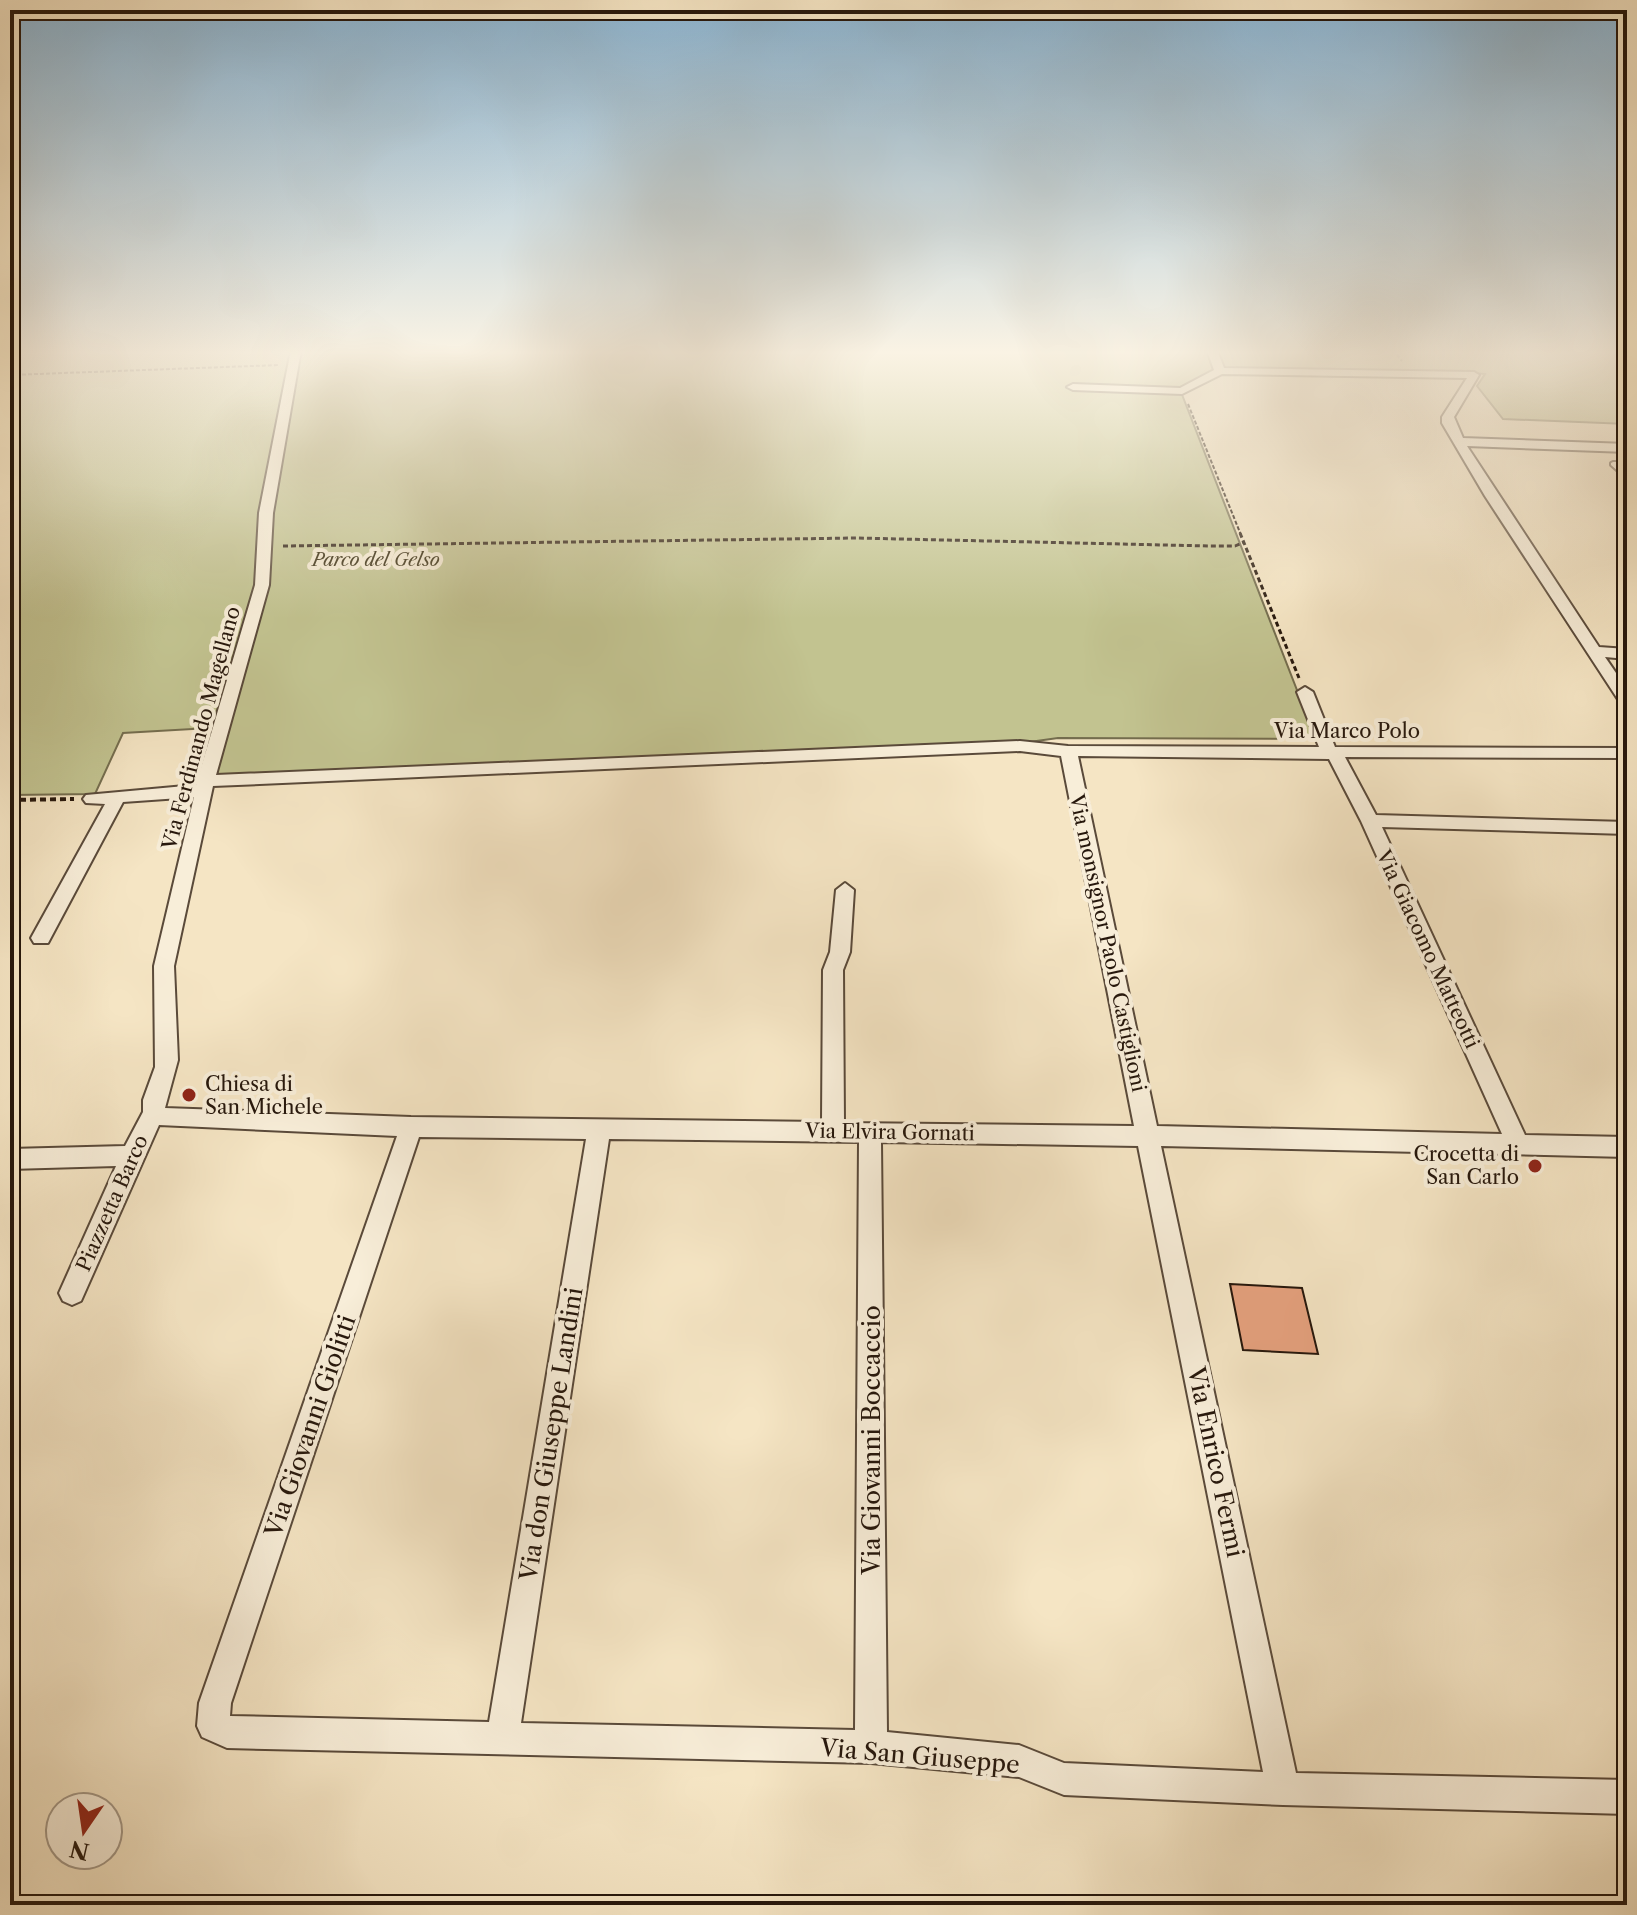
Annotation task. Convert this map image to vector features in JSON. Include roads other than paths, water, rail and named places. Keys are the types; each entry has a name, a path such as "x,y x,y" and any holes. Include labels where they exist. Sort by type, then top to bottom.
{"street":[{"name":"Via Ferdinando Magellano","path":"154,1114 152,1105 167,1063 161,990 164,966 205,786 262,585 266,513 280,439"},
{"path":"1458,439 1461,442 1627,448"},
{"path":"1461,442 1491,496 1627,701"},
{"path":"1595,651 1627,654"},
{"name":"Via Giacomo Matteotti","path":"1305,692 1333,754 1370,821 1518,1145"},
{"name":"Via Marco Polo","path":"92,799 205,786 1020,746 1068,751 1627,753"},
{"name":"Via monsignor Paolo Castiglioni","path":"1068,751 1148,1136"},
{"path":"41,938 117,797"},
{"path":"1370,821 1627,828"},
{"path":"833,1131 833,970 840,952 845,890"},
{"name":"Via Elvira Gornati","path":"154,1114 163,1117 411,1127 1148,1136 1627,1147"},
{"name":"Piazzetta Barco","path":"72,1293 145,1126 154,1114"},
{"name":"Via Giovanni Giolitti","path":"213,1726 215,1703 411,1127"},
{"name":"Via don Giuseppe Landini","path":"502,1740 599,1128"},
{"name":"Via Giovanni Boccaccio","path":"870,1133 871,1747"},
{"name":"Via Enrico Fermi","path":"1148,1136 1283,1789"},
{"path":"10,1159 133,1156"},
{"name":"Via San Giuseppe","path":"213,1726 227,1732 871,1747 1019,1761 1064,1779 1283,1789 1627,1797"}],"lane":[{"path":"1627,464 1613,464 1627,477"}],"place":[{"name":"Chiesa di San Michele","path":"189,1095"},
{"name":"Crocetta di San Carlo","path":"1535,1166"}],"park label":[{"name":"Parco del Gelso","path":"376,560"}]}
